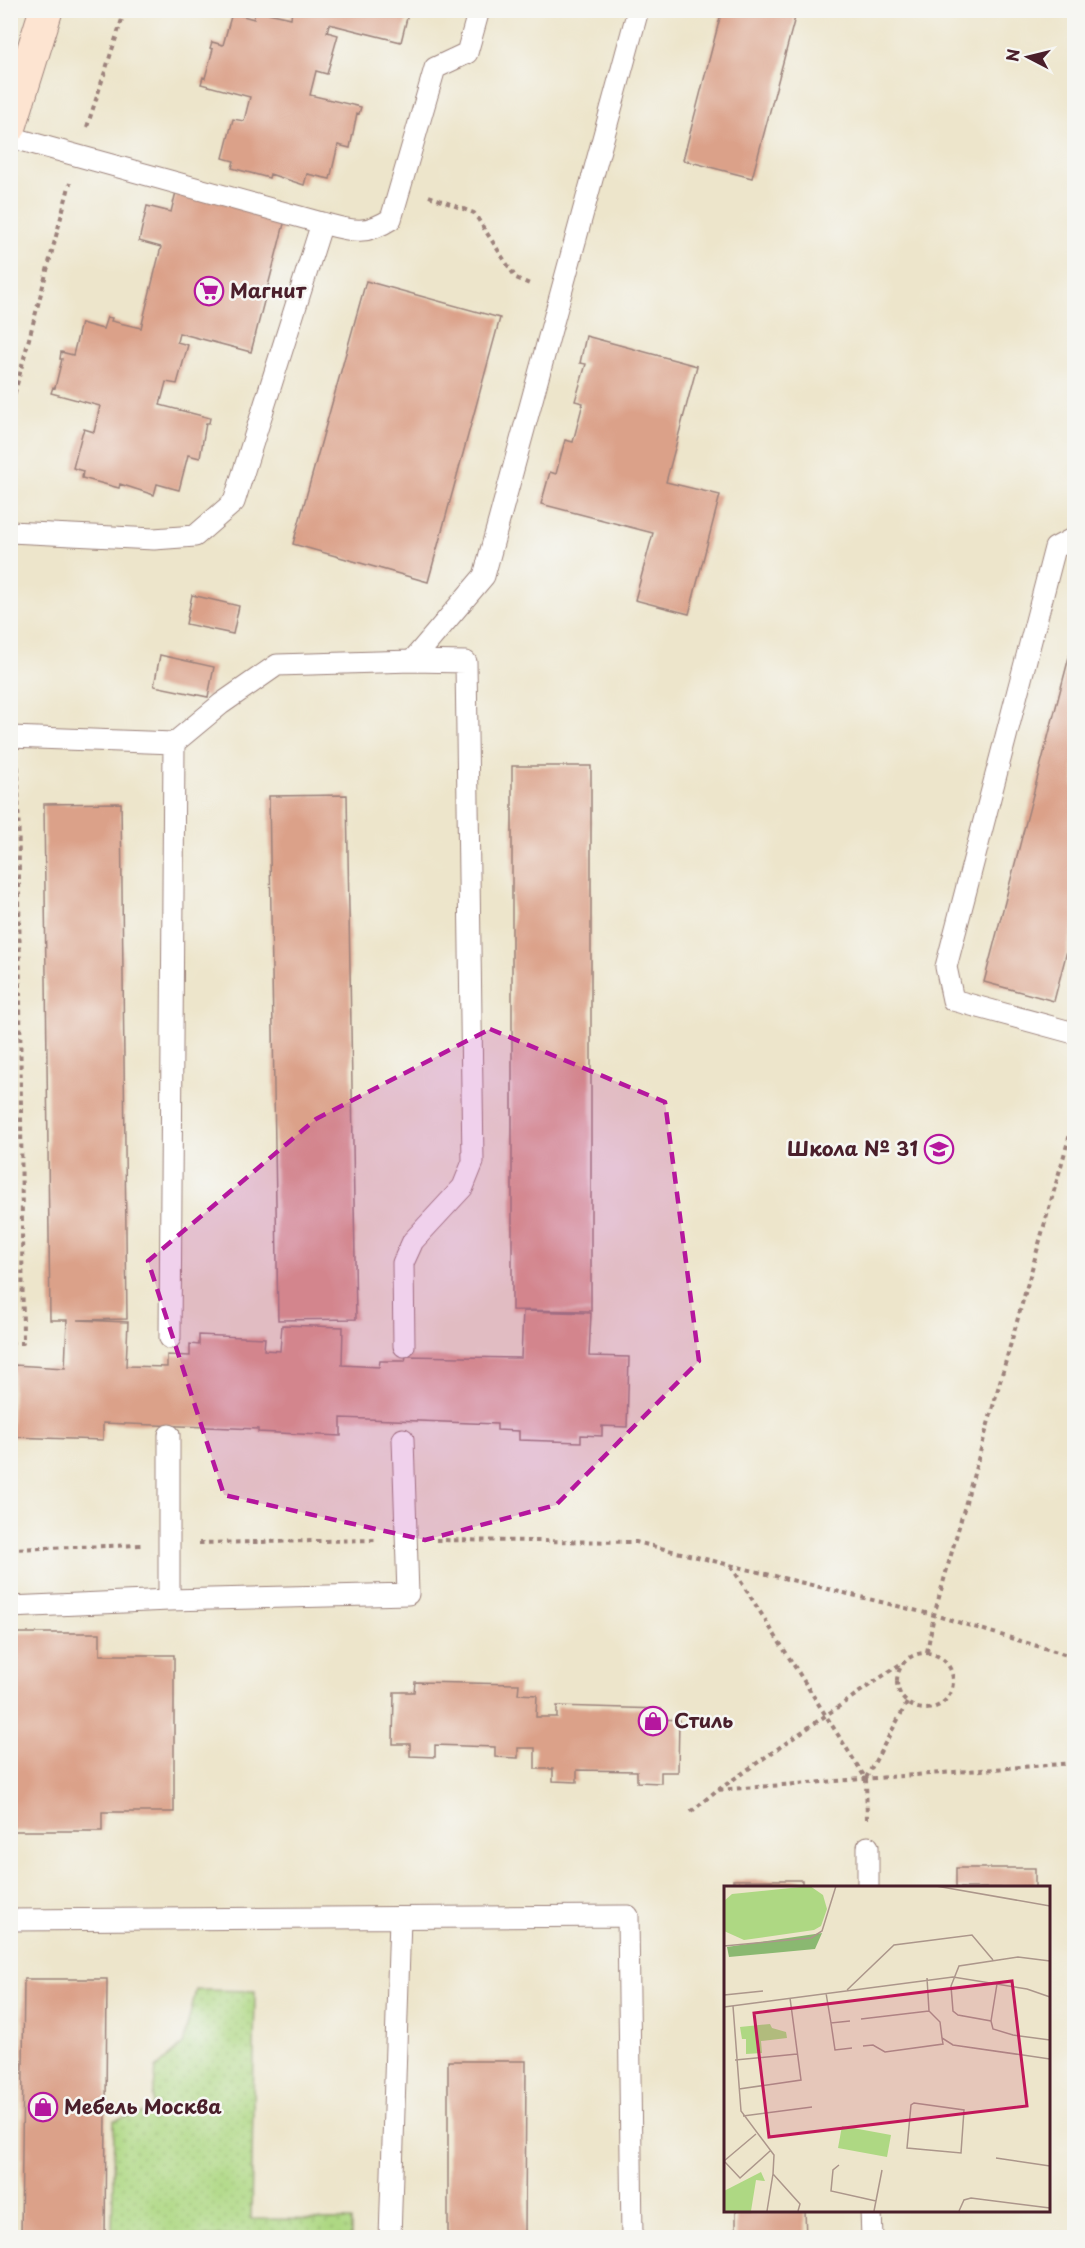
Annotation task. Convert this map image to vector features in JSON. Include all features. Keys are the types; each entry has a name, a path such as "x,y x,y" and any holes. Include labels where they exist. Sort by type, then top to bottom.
{"street":[{"path":"10,126 46,10"}],"lane":[{"path":"10,137 350,231 373,230 391,219 435,68 467,53 479,10"},
{"path":"412,661 484,576 638,10"},
{"path":"10,532 154,539 195,536 234,502 322,223"},
{"path":"1074,538 1055,548 946,967 953,1000 1074,1033"},
{"path":"14,737 174,743 220,704 277,665 412,661 466,662 473,1162 463,1186 413,1241 403,1263 404,1346"},
{"path":"170,1338 174,743"},
{"path":"169,1435 169,1600"},
{"path":"10,1607 169,1600 408,1594 403,1439"},
{"path":"868,1847 868,1886"},
{"path":"10,1920 628,1916 632,2238"},
{"path":"390,2238 400,1918"},
{"path":"871,2212 872,2238"}],"path":[{"path":"10,411 77,156 125,10"},
{"path":"433,197 474,213 516,278 560,297"},
{"path":"10,1343 23,1343 14,737"},
{"path":"927,1653 934,1615 1074,1120"},
{"path":"10,1549 405,1539 636,1542 934,1615 1074,1657"},
{"path":"731,1565 866,1779"},
{"path":"691,1812 717,1791 827,1717 903,1662 918,1653 927,1653 945,1661 950,1668 953,1687 949,1696 934,1708 915,1708 907,1703 897,1688 898,1670 903,1662"},
{"path":"868,1847 866,1779 907,1703"},
{"path":"717,1791 1074,1763"}],"highlighted area":[{"path":"490,1029 665,1102 699,1361 556,1505 425,1540 224,1495 148,1261 316,1119"}],"green space":[{"path":"196,1990 255,1991 251,2219 351,2220 351,2237 112,2237 114,2120 152,2111 156,2068 183,2044"}],"building":[{"path":"255,10 291,18 292,10 409,10 401,42 329,24 327,32 338,35 327,74 316,71 310,95 361,107 359,114 357,113 350,148 338,145 330,179 307,174 304,185 270,174 269,178 232,168 234,161 223,158 233,119 244,121 250,97 201,84 203,77 205,78 213,49 210,48 212,42 223,45 232,13 254,19"},
{"path":"722,10 797,10 752,178 683,160"},
{"path":"177,188 286,216 251,352 179,333 177,342 188,345 177,384 166,382 160,405 210,418 209,423 206,423 200,458 188,455 179,490 157,484 154,495 120,484 119,488 82,478 83,471 73,468 84,429 94,432 100,406 51,393 53,387 55,388 62,359 60,359 61,352 73,355 81,323 103,329 107,317 112,318 111,321 141,328 161,247 139,241 147,206 171,212"},
{"path":"366,281 500,318 428,582 293,544"},
{"path":"586,336 697,366 666,482 720,495 689,614 635,600 653,533 541,504 550,472 556,474 565,440 573,442 583,403 575,401 586,364 580,363"},
{"path":"192,595 239,606 233,634 186,624"},
{"path":"1074,638 1074,924 1054,1001 984,982"},
{"path":"160,655 214,667 208,697 154,686"},
{"path":"512,766 591,766 591,1311 512,1310"},
{"path":"347,795 356,1319 278,1320 269,796"},
{"path":"121,803 127,1319 77,1320 128,1322 126,1366 167,1367 167,1355 190,1356 190,1344 199,1345 199,1335 265,1338 264,1350 280,1351 282,1325 343,1327 342,1365 379,1367 380,1361 405,1361 406,1356 521,1358 523,1311 591,1313 589,1356 629,1357 627,1427 602,1426 602,1436 581,1435 581,1442 519,1440 519,1431 497,1430 497,1424 341,1418 341,1436 258,1432 258,1429 103,1423 103,1440 11,1437 14,1365 65,1368 67,1320 50,1320 44,804"},
{"path":"10,1633 100,1633 100,1655 174,1655 174,1812 102,1812 102,1831 10,1831"},
{"path":"415,1682 519,1684 518,1694 537,1695 536,1717 557,1717 557,1706 661,1709 661,1719 679,1720 678,1772 661,1772 661,1783 637,1782 637,1771 577,1770 577,1782 553,1781 553,1769 535,1769 535,1748 518,1748 518,1758 495,1757 495,1747 435,1745 435,1757 410,1756 410,1744 393,1744 394,1692 414,1692"},
{"path":"956,1868 1035,1868 1035,1886 956,1886"},
{"path":"733,1880 802,1880 802,1886 733,1886"},
{"path":"24,1979 107,1979 105,2238 21,2238"},
{"path":"448,2061 526,2061 525,2238 448,2238"},
{"path":"736,2212 805,2212 806,2238 736,2238"}],"place":[{"name":"Магнит","path":"209,291"},
{"name":"Школа № 31","path":"939,1149"},
{"name":"Стиль","path":"653,1721"},
{"name":"Мебель Москва","path":"43,2107"}]}
